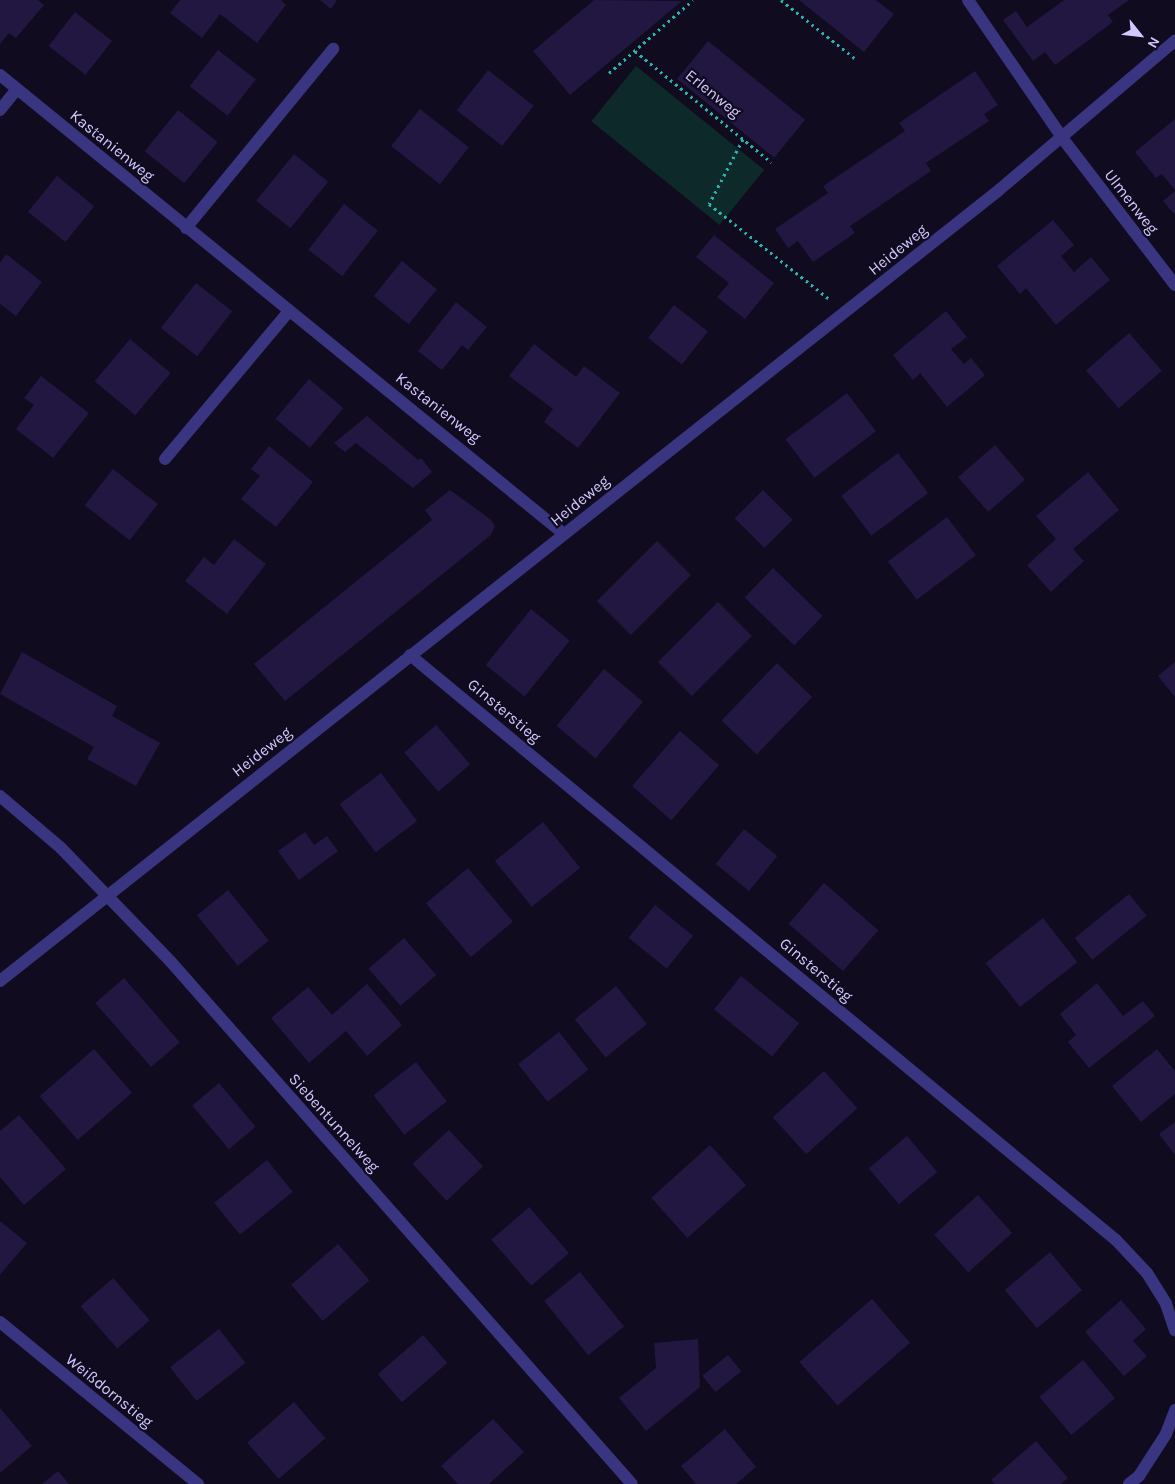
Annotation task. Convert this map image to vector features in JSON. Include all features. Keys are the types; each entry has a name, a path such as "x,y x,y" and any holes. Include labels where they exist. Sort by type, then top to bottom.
{"street":[{"path":"968,0 1063,138"},
{"name":"Heideweg","path":"0,981 846,312 1063,138 1175,41"},
{"path":"186,228 333,49"},
{"name":"Kastanienweg","path":"0,75 564,534"},
{"path":"0,110 17,89"},
{"name":"Ulmenweg","path":"1063,138 1175,285"},
{"path":"165,459 289,311"},
{"name":"Ginsterstieg","path":"410,655 1116,1240 1147,1273 1166,1304 1175,1330"},
{"name":"Siebentunnelweg","path":"0,796 108,894 632,1484"},
{"name":"Weißdornstieg","path":"0,1322 198,1484"},
{"path":"1138,1481 1166,1434 1175,1410"}],"path":[{"path":"609,73 693,0"},
{"path":"781,0 856,60"},
{"name":"Erlenweg","path":"635,51 771,162"},
{"path":"743,139 709,204 846,312"}],"green space":[{"path":"636,66 764,170 720,225 591,121"}],"building":[{"path":"0,0 38,0 44,5 16,38 9,33 0,44"},
{"path":"180,0 281,0 286,5 257,43 220,14 202,38 170,13"},
{"path":"320,0 337,0 331,9"},
{"path":"594,0 682,1 570,95 533,51"},
{"path":"799,0 876,0 894,14 864,52"},
{"path":"1064,0 1129,0 1108,15 1113,22 1055,65 1045,52 1033,61 1003,20 1016,11 1027,27"},
{"path":"75,12 112,41 86,75 49,46"},
{"path":"708,41 805,120 774,158 677,79"},
{"path":"218,50 256,80 228,116 190,86"},
{"path":"488,70 534,106 502,146 457,110"},
{"path":"975,71 998,105 984,114 989,121 926,163 931,171 850,226 855,233 813,262 798,241 788,248 775,229 828,193 823,186 905,131 899,123"},
{"path":"420,109 469,147 440,184 391,146"},
{"path":"178,110 218,142 184,183 145,151"},
{"path":"1175,119 1175,190 1162,174 1156,178 1135,152"},
{"path":"294,154 328,182 290,228 256,201"},
{"path":"57,176 94,206 65,242 28,212"},
{"path":"1175,191 1175,215 1163,201"},
{"path":"344,204 378,230 342,276 308,250"},
{"path":"1053,220 1074,245 1061,256 1074,272 1091,257 1110,280 1056,325 1026,288 1020,294 997,266"},
{"path":"714,235 774,283 745,319 717,297 729,283 696,257"},
{"path":"6,254 42,282 16,316 0,304 0,263"},
{"path":"402,261 437,289 409,324 374,296"},
{"path":"196,283 232,311 197,356 161,328"},
{"path":"456,302 487,327 468,350 462,345 442,370 418,351"},
{"path":"674,305 708,331 682,365 648,338"},
{"path":"946,311 967,337 951,349 964,364 971,358 985,375 947,407 920,373 913,380 893,355"},
{"path":"1129,333 1162,371 1119,408 1086,370"},
{"path":"130,339 171,373 135,415 95,381"},
{"path":"534,344 576,377 584,366 620,393 578,448 544,422 553,409 509,376"},
{"path":"41,376 89,413 53,458 16,429 34,405 24,398"},
{"path":"309,379 343,408 310,448 276,419"},
{"path":"847,393 876,431 814,478 786,439"},
{"path":"367,416 418,460 421,458 432,472 413,488 356,443 345,452 334,443"},
{"path":"995,445 1025,480 988,512 958,477"},
{"path":"269,446 313,482 276,527 241,499 260,476 251,469"},
{"path":"898,453 928,493 871,536 841,496"},
{"path":"113,469 158,504 130,540 85,505"},
{"path":"1088,472 1119,510 1073,549 1084,561 1051,592 1027,565 1056,539 1036,516"},
{"path":"450,490 490,519 495,526 491,535 285,701 254,664 432,520 425,510"},
{"path":"763,490 793,520 764,548 735,518"},
{"path":"947,517 976,555 917,600 888,562"},
{"path":"234,539 266,564 227,614 185,581 204,557 214,565"},
{"path":"657,541 691,575 631,635 597,601"},
{"path":"773,568 823,616 794,645 745,597"},
{"path":"718,602 752,636 692,696 658,662"},
{"path":"531,609 570,640 525,696 486,665"},
{"path":"22,652 117,706 112,716 160,743 136,786 87,759 94,747 0,694"},
{"path":"1175,662 1175,697 1158,676"},
{"path":"777,663 812,697 757,755 721,721"},
{"path":"604,669 643,702 596,758 556,726"},
{"path":"436,725 470,764 438,792 404,753"},
{"path":"680,731 719,765 671,820 632,786"},
{"path":"381,773 417,821 376,852 339,804"},
{"path":"543,822 580,868 532,907 495,861"},
{"path":"744,829 777,856 749,891 716,864"},
{"path":"305,832 314,845 327,836 338,851 299,880 278,851"},
{"path":"468,868 513,922 471,957 426,903"},
{"path":"824,883 878,930 843,971 789,924"},
{"path":"228,890 269,941 238,966 197,915"},
{"path":"1129,894 1147,916 1092,960 1075,938"},
{"path":"655,905 693,936 667,968 629,938"},
{"path":"1043,918 1077,962 1020,1007 985,963"},
{"path":"404,938 436,975 401,1006 369,969"},
{"path":"741,976 799,1023 772,1057 714,1009"},
{"path":"124,978 180,1042 151,1067 95,1003"},
{"path":"1097,983 1123,1016 1143,1001 1155,1016 1089,1068 1068,1042 1076,1035 1060,1014"},
{"path":"367,984 402,1025 367,1056 346,1031 309,1063 271,1018 308,987 332,1015"},
{"path":"616,986 647,1024 606,1057 575,1019"},
{"path":"559,1032 589,1070 548,1102 518,1064"},
{"path":"94,1049 132,1093 78,1140 40,1096"},
{"path":"1157,1049 1175,1071 1175,1094 1141,1122 1112,1086"},
{"path":"416,1062 447,1101 404,1135 373,1095"},
{"path":"824,1071 857,1108 806,1154 773,1117"},
{"path":"219,1083 256,1127 229,1149 192,1105"},
{"path":"19,1115 66,1169 24,1205 0,1177 0,1131"},
{"path":"1175,1122 1175,1155 1159,1134"},
{"path":"449,1130 483,1167 447,1201 412,1164"},
{"path":"907,1136 937,1172 899,1204 869,1168"},
{"path":"710,1145 746,1185 687,1238 651,1198"},
{"path":"267,1160 293,1192 240,1235 214,1203"},
{"path":"978,1195 1012,1233 968,1272 934,1234"},
{"path":"529,1207 569,1253 531,1286 491,1240"},
{"path":"0,1221 27,1243 0,1275"},
{"path":"338,1244 369,1280 323,1321 291,1285"},
{"path":"1050,1252 1082,1290 1037,1328 1005,1290"},
{"path":"580,1272 624,1326 588,1355 544,1301"},
{"path":"113,1278 150,1320 117,1348 81,1306"},
{"path":"872,1299 910,1343 838,1406 800,1362"},
{"path":"1121,1300 1146,1329 1133,1341 1147,1356 1124,1376 1085,1332"},
{"path":"219,1329 245,1363 197,1401 170,1367"},
{"path":"423,1335 447,1363 402,1402 378,1374"},
{"path":"698,1339 700,1387 646,1431 619,1398 656,1368 654,1343"},
{"path":"728,1355 741,1371 716,1392 702,1376"},
{"path":"1083,1360 1115,1398 1071,1435 1039,1397"},
{"path":"294,1402 325,1438 279,1479 247,1443"},
{"path":"0,1408 32,1446 0,1473"},
{"path":"493,1419 524,1452 489,1484 458,1484 441,1466"},
{"path":"725,1429 756,1467 736,1484 696,1484 681,1466"},
{"path":"1036,1441 1068,1478 1061,1484 995,1484 991,1480"},
{"path":"58,1471 69,1484 42,1484"}]}
